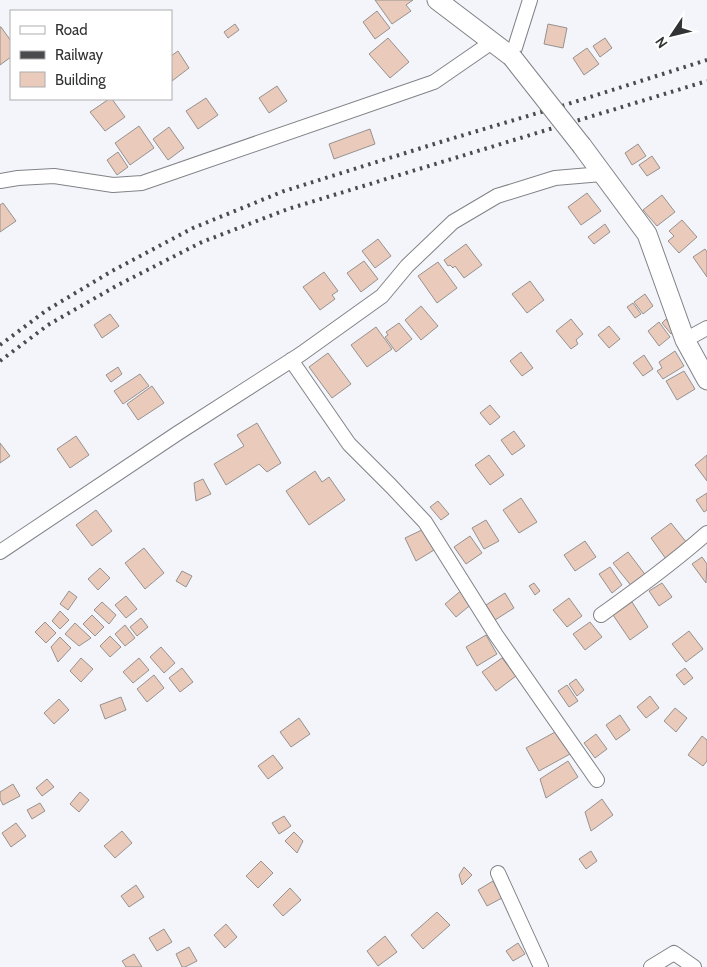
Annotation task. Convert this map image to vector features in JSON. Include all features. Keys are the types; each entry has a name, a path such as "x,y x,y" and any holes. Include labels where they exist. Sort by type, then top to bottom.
{"main road":[{"path":"437,0 512,57 582,146 646,234 685,340 707,380"}],"street":[{"path":"512,57 530,0"},
{"path":"0,181 54,176 113,185 142,183 434,82 492,42"},
{"path":"0,552 291,360 382,296 407,266 453,222 497,196 555,178 602,174"},
{"path":"685,340 707,328"},
{"path":"291,360 349,444 426,522 496,635 597,780"},
{"path":"601,615 707,534"},
{"path":"498,873 541,967"},
{"path":"651,967 674,953 694,967"}],"building":[{"path":"375,0 413,0 406,5 411,11 392,24"},
{"path":"377,11 390,28 375,39 363,22"},
{"path":"235,24 239,30 228,38 224,32"},
{"path":"548,24 567,28 563,48 544,44"},
{"path":"1,27 10,40 10,58 0,65"},
{"path":"388,38 409,62 390,78 369,54"},
{"path":"605,38 612,48 600,57 593,46"},
{"path":"587,48 599,64 584,75 573,58"},
{"path":"178,51 189,68 172,81 172,55"},
{"path":"277,86 287,101 269,113 259,98"},
{"path":"206,98 218,115 198,129 186,111"},
{"path":"108,100 113,100 125,117 105,131 90,112"},
{"path":"139,126 154,148 130,165 115,143"},
{"path":"169,127 184,148 168,160 153,139"},
{"path":"370,129 375,144 334,159 329,144"},
{"path":"638,144 646,156 632,165 625,153"},
{"path":"118,152 128,167 117,175 107,160"},
{"path":"652,156 660,168 647,176 639,165"},
{"path":"587,193 601,211 581,225 568,207"},
{"path":"662,195 675,212 657,226 643,210"},
{"path":"3,203 16,221 0,232 0,205"},
{"path":"682,220 697,237 679,253 668,241 674,236 669,231"},
{"path":"605,224 610,232 594,244 588,237"},
{"path":"378,239 391,256 375,268 362,251"},
{"path":"466,244 482,265 464,278 455,266 453,268 450,265 448,266 444,260"},
{"path":"705,249 707,252 707,277 693,257"},
{"path":"364,261 378,279 361,292 347,273"},
{"path":"438,262 457,288 437,303 418,276"},
{"path":"324,272 338,291 332,295 335,299 320,310 303,287"},
{"path":"530,281 544,300 527,313 512,294"},
{"path":"645,294 653,306 643,314 634,302"},
{"path":"633,303 641,314 635,318 627,307"},
{"path":"421,306 438,326 421,340 405,320"},
{"path":"110,314 119,326 102,338 94,325"},
{"path":"571,319 583,334 576,340 578,344 571,349 556,331"},
{"path":"666,319 675,331 671,334 662,323"},
{"path":"659,322 670,337 659,346 648,331"},
{"path":"399,323 412,339 396,352 385,337 388,335 386,332"},
{"path":"609,326 620,339 609,348 598,335"},
{"path":"376,327 392,349 367,367 351,345"},
{"path":"675,351 684,366 663,379 657,371 662,368 659,362"},
{"path":"521,352 533,368 522,376 510,361"},
{"path":"328,353 351,384 332,398 309,367"},
{"path":"644,355 653,369 643,376 633,363"},
{"path":"118,367 122,374 111,382 106,375"},
{"path":"684,371 695,389 677,400 666,381"},
{"path":"140,374 149,386 123,404 114,391"},
{"path":"152,386 164,403 138,420 127,404"},
{"path":"490,405 500,417 490,425 480,413"},
{"path":"257,423 281,463 267,472 259,464 226,485 214,464 244,446 237,435"},
{"path":"514,431 525,446 512,455 501,440"},
{"path":"76,436 89,455 70,468 57,449"},
{"path":"0,443 10,456 0,463"},
{"path":"489,455 504,475 490,485 475,465"},
{"path":"707,455 707,481 695,465"},
{"path":"315,471 322,482 329,477 345,500 309,525 286,491"},
{"path":"203,479 211,494 196,501 194,483"},
{"path":"707,493 707,510 704,512 696,500"},
{"path":"521,498 537,522 519,533 503,510"},
{"path":"438,501 449,514 441,520 430,507"},
{"path":"96,510 112,531 92,546 76,525"},
{"path":"486,520 499,541 484,549 472,528"},
{"path":"671,523 687,543 666,559 651,538"},
{"path":"424,529 434,550 416,561 405,538"},
{"path":"470,536 482,553 466,564 454,547"},
{"path":"585,541 596,557 575,571 564,555"},
{"path":"144,548 164,573 145,589 125,563"},
{"path":"628,552 647,577 633,588 613,563"},
{"path":"702,557 707,564 706,583 692,564"},
{"path":"610,567 622,585 612,593 599,574"},
{"path":"100,568 110,578 98,590 88,579"},
{"path":"182,571 192,576 186,587 176,581"},
{"path":"534,583 540,591 535,595 529,586"},
{"path":"662,583 672,597 659,606 649,591"},
{"path":"463,589 474,602 456,617 445,604"},
{"path":"69,591 77,597 68,610 60,604"},
{"path":"505,593 514,608 495,620 486,605"},
{"path":"126,596 137,609 126,618 115,605"},
{"path":"569,598 582,616 567,627 553,610"},
{"path":"102,602 116,615 109,624 94,610"},
{"path":"632,602 648,627 630,640 613,615"},
{"path":"60,611 69,620 60,629 52,621"},
{"path":"92,615 104,627 95,636 83,624"},
{"path":"141,618 148,627 137,636 130,627"},
{"path":"45,622 56,633 46,643 35,632"},
{"path":"590,622 602,637 585,650 573,634"},
{"path":"75,623 91,638 79,646 65,634"},
{"path":"125,625 135,638 125,646 115,634"},
{"path":"689,631 703,649 686,662 672,644"},
{"path":"486,635 497,654 477,666 466,647"},
{"path":"110,636 121,647 110,657 100,646"},
{"path":"60,637 71,648 58,662 51,647"},
{"path":"161,647 175,663 164,673 150,657"},
{"path":"81,658 93,669 81,682 70,671"},
{"path":"139,658 149,670 133,683 123,672"},
{"path":"502,658 516,676 496,691 482,672"},
{"path":"182,668 193,682 180,692 169,678"},
{"path":"685,668 693,678 684,685 676,675"},
{"path":"154,675 164,688 147,702 137,689"},
{"path":"576,679 584,690 577,696 569,684"},
{"path":"567,685 578,701 569,707 558,691"},
{"path":"650,696 659,708 646,718 637,707"},
{"path":"121,697 126,710 105,719 100,705"},
{"path":"59,699 69,710 54,724 44,713"},
{"path":"675,708 687,718 676,732 664,721"},
{"path":"620,715 630,730 616,740 606,725"},
{"path":"299,718 310,734 291,747 280,732"},
{"path":"557,731 570,754 539,771 526,748"},
{"path":"596,734 607,749 595,758 584,743"},
{"path":"702,736 707,740 707,761 703,766 688,755"},
{"path":"273,755 283,768 268,779 258,766"},
{"path":"568,761 578,777 546,798 540,779"},
{"path":"47,779 54,787 42,796 36,788"},
{"path":"13,784 20,796 3,805 0,799 0,792"},
{"path":"80,792 89,800 79,812 70,804"},
{"path":"602,799 613,815 591,831 585,812"},
{"path":"40,803 45,811 32,819 27,810"},
{"path":"284,816 291,826 279,834 272,823"},
{"path":"16,823 26,836 11,847 2,833"},
{"path":"122,831 132,843 115,858 104,846"},
{"path":"294,832 303,841 297,853 285,841"},
{"path":"591,851 597,861 586,869 579,859"},
{"path":"261,861 273,873 258,888 246,876"},
{"path":"464,867 472,875 462,885 459,875"},
{"path":"493,881 502,898 487,906 478,890"},
{"path":"136,885 144,897 129,907 121,896"},
{"path":"290,888 301,900 283,916 273,905"},
{"path":"437,912 450,925 423,949 411,935"},
{"path":"226,924 237,937 225,948 214,935"},
{"path":"164,929 172,942 157,951 149,938"},
{"path":"385,936 397,952 378,966 367,951"},
{"path":"518,943 525,954 513,961 506,951"},
{"path":"189,947 197,961 182,967 176,954"},
{"path":"134,954 142,967 126,967 122,961"}],"railway":[{"path":"0,345 47,310 112,271 193,228 284,191 707,60"},
{"path":"0,361 48,325 116,286 202,242 288,209 707,81"}]}
